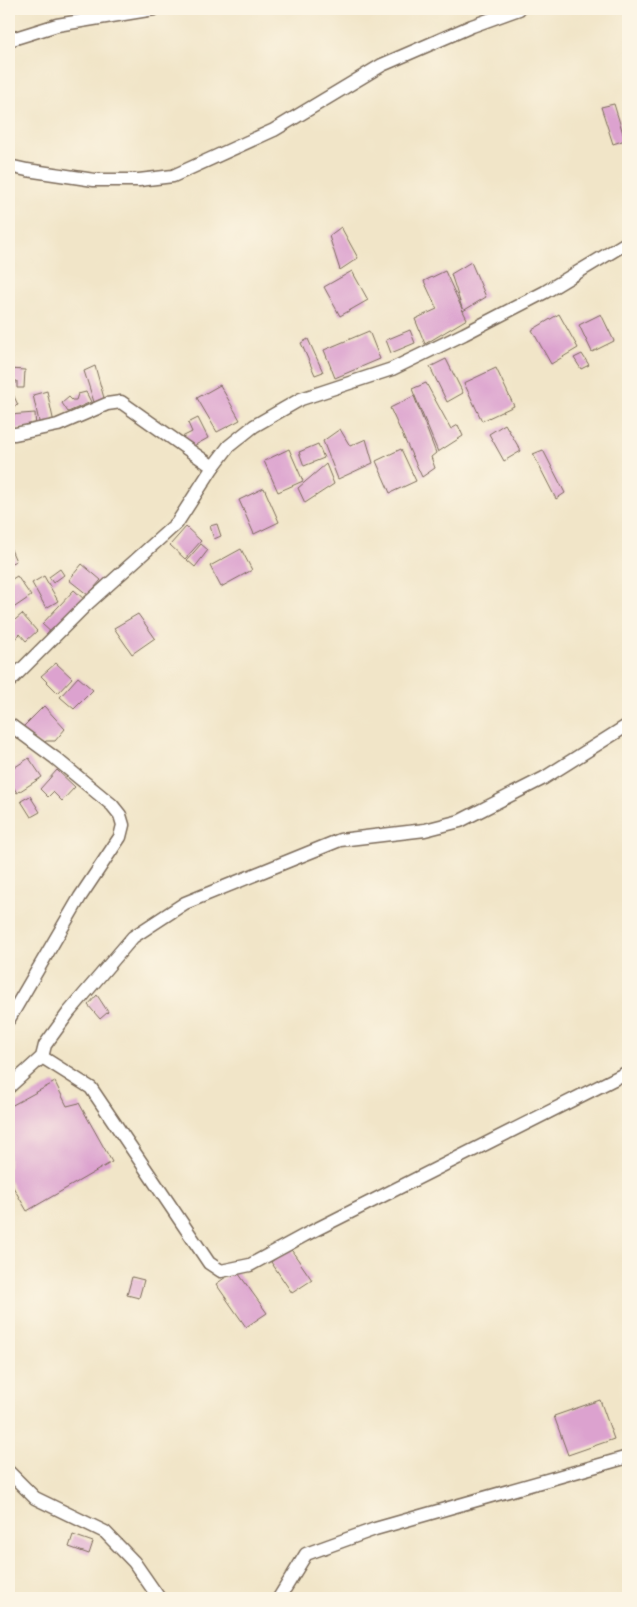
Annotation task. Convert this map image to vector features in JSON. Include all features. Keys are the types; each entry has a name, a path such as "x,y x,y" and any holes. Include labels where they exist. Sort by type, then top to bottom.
{"street":[{"path":"9,40 57,25 154,9"},
{"path":"9,166 94,180 138,180 173,176 274,130 382,65 472,26 519,9"},
{"path":"9,682 86,605 177,523 212,467 229,446 254,426 301,399 392,369 545,292 628,242"},
{"path":"9,434 58,425 107,404 121,402 212,467"},
{"path":"9,724 55,758 112,805 120,815 122,826 120,838 80,896 9,1019"},
{"path":"9,1087 42,1056 45,1045 69,1012 133,937 185,902 340,840 425,830 460,820 544,778 628,725"},
{"path":"42,1056 91,1088 209,1263 222,1271 250,1265 305,1235 628,1072"},
{"path":"279,1598 306,1554 375,1529 628,1457"},
{"path":"9,1472 35,1498 105,1532 134,1562 159,1598"}],"building":[{"path":"614,104 625,140 613,144 601,107"},
{"path":"341,227 358,258 340,270 329,236"},
{"path":"471,262 486,297 463,311 451,274"},
{"path":"352,271 368,300 340,316 324,287"},
{"path":"445,271 467,319 425,344 415,319 437,309 424,281"},
{"path":"559,314 578,348 551,364 532,330"},
{"path":"601,314 614,341 592,352 579,325"},
{"path":"410,330 415,343 391,353 386,340"},
{"path":"369,331 380,359 335,378 324,350"},
{"path":"308,339 323,372 315,375 301,343"},
{"path":"582,354 589,365 581,369 574,358"},
{"path":"446,359 463,393 447,402 430,367"},
{"path":"95,366 104,402 94,402 84,371"},
{"path":"496,368 514,406 482,421 464,383"},
{"path":"9,369 25,370 24,388 17,388 17,381 9,381"},
{"path":"426,383 451,429 458,425 463,436 438,452 412,389"},
{"path":"220,385 240,420 217,432 197,398"},
{"path":"47,391 54,423 40,426 33,395"},
{"path":"12,392 18,405 12,407 9,393"},
{"path":"86,392 91,402 68,412 62,403 69,397 72,400 76,400 78,394"},
{"path":"414,396 436,453 431,457 435,468 422,477 390,408"},
{"path":"35,413 36,428 9,429 9,415"},
{"path":"198,418 208,438 188,449 182,437 192,432 188,423"},
{"path":"505,424 521,451 504,461 489,434"},
{"path":"340,429 350,446 366,439 373,463 338,479 323,441"},
{"path":"318,444 324,458 304,466 299,452"},
{"path":"289,449 303,481 278,492 264,461"},
{"path":"401,449 416,481 390,493 376,461"},
{"path":"543,450 565,493 556,499 533,454"},
{"path":"326,464 334,484 305,503 298,488"},
{"path":"264,488 279,522 254,534 239,500"},
{"path":"217,524 221,536 214,539 210,526"},
{"path":"186,527 201,541 185,559 170,545"},
{"path":"201,544 208,550 195,567 187,560"},
{"path":"9,545 16,561 9,564"},
{"path":"241,549 252,570 221,587 210,566"},
{"path":"82,564 101,580 88,595 69,580"},
{"path":"60,569 64,575 53,583 49,577"},
{"path":"17,576 31,596 9,611 9,581"},
{"path":"44,576 58,601 46,608 32,583"},
{"path":"74,590 86,601 54,635 42,624"},
{"path":"22,614 37,631 26,641 20,634 9,644 9,625"},
{"path":"138,614 155,638 132,654 114,628"},
{"path":"56,663 72,678 58,693 41,676"},
{"path":"78,677 93,690 74,709 60,697"},
{"path":"44,706 65,729 55,741 46,741 41,745 19,731"},
{"path":"29,758 42,777 17,793 9,780 9,771"},
{"path":"57,770 75,787 62,801 53,792 48,797 40,789"},
{"path":"30,796 40,812 31,817 21,801"},
{"path":"97,995 108,1012 100,1019 88,1005"},
{"path":"55,1082 67,1106 79,1103 112,1162 27,1211 9,1180 9,1107"},
{"path":"290,1248 312,1280 292,1293 271,1262"},
{"path":"236,1270 267,1313 246,1327 216,1284"},
{"path":"132,1277 144,1280 139,1298 127,1295"},
{"path":"600,1400 614,1439 568,1455 554,1416"},
{"path":"73,1535 93,1542 89,1554 69,1547"}]}
